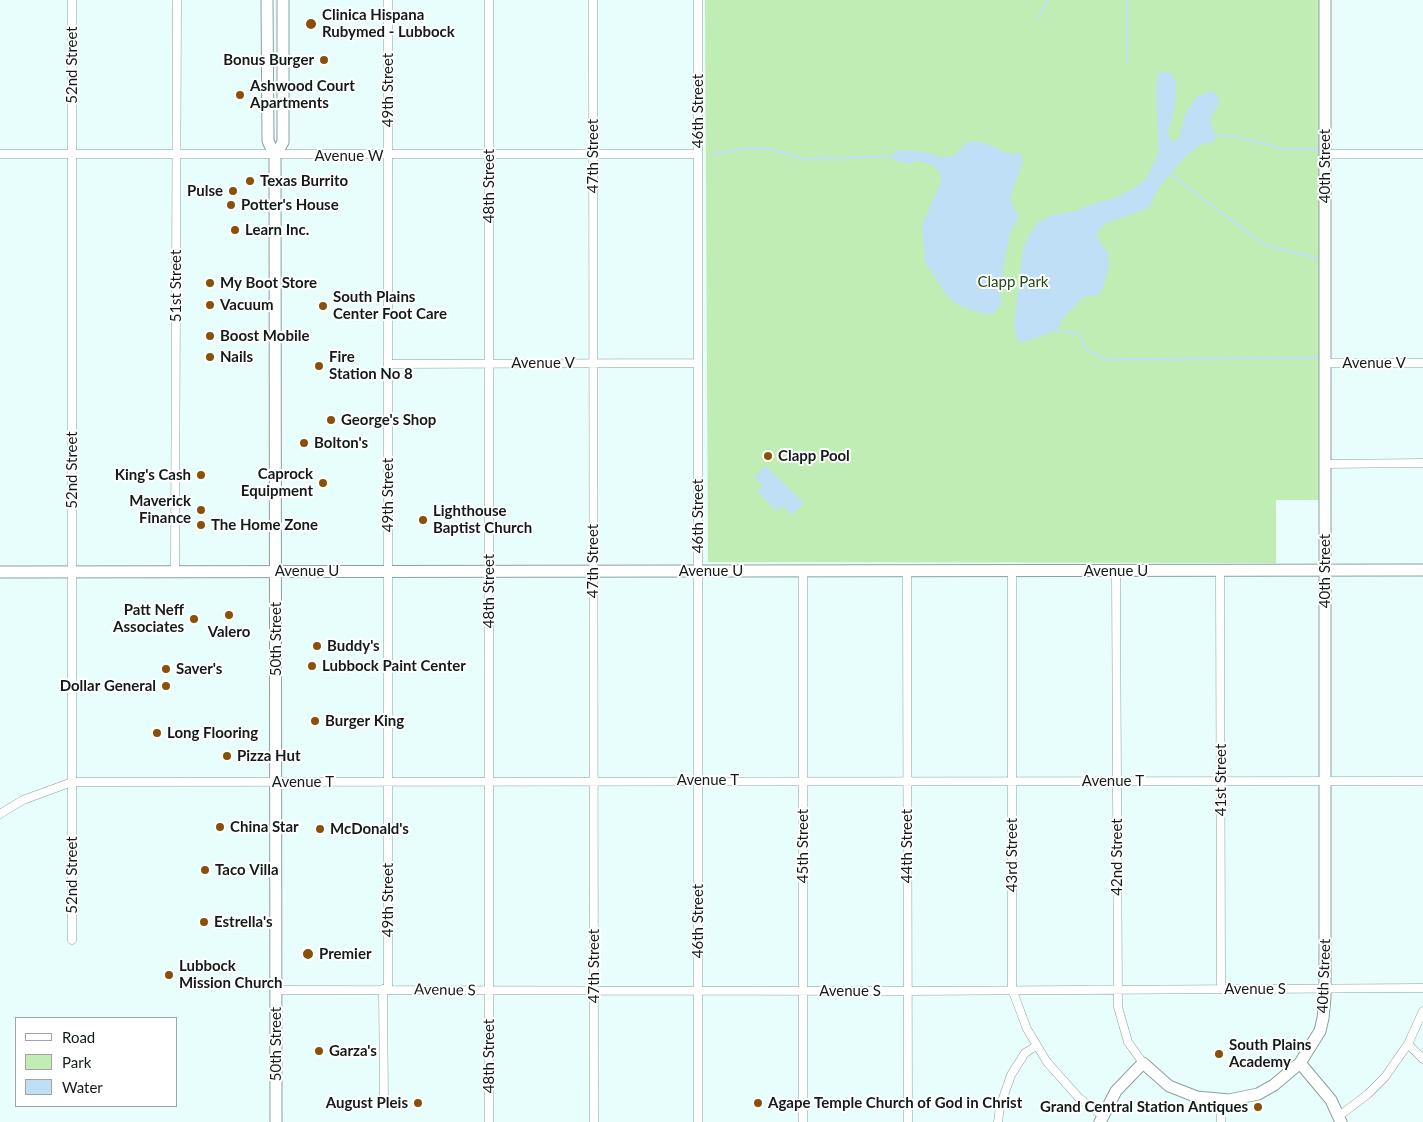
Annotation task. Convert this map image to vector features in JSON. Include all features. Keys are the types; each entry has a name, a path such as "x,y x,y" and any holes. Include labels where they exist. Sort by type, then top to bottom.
{"street":[{"name":"52nd Street","path":"72,0 72,940"},
{"name":"51st Street","path":"176,572 177,0"},
{"name":"50th Street","path":"267,0 268,141 275,156 276,1122"},
{"name":"50th Street","path":"275,156 283,142 283,0"},
{"name":"49th Street","path":"384,1100 388,782 388,0"},
{"name":"48th Street","path":"489,0 490,1122"},
{"name":"47th Street","path":"593,0 594,1122"},
{"name":"46th Street","path":"698,0 698,1122"},
{"name":"40th Street","path":"1143,1063 1169,1086 1184,1093 1221,1100 1258,1094 1274,1085 1300,1063 1320,1031 1325,989 1325,0"},
{"name":"Avenue W","path":"0,154 275,156 698,154"},
{"path":"1325,154 1423,154"},
{"name":"Avenue V","path":"388,364 698,363"},
{"name":"Avenue V","path":"1325,363 1423,364"},
{"path":"1325,464 1423,463"},
{"name":"41st Street","path":"1220,570 1221,988"},
{"name":"Avenue U","path":"0,572 1423,570"},
{"name":"45th Street","path":"803,571 803,1122"},
{"name":"44th Street","path":"907,571 908,1122"},
{"name":"43rd Street","path":"1012,571 1012,989 1036,1046 1062,1082 1102,1119"},
{"name":"42nd Street","path":"1116,571 1117,989 1121,1024 1128,1042 1143,1063"},
{"name":"Avenue T","path":"0,814 23,800 72,782 698,780 1423,781"},
{"name":"Avenue S","path":"276,990 907,991 1423,988"},
{"path":"1300,1063 1320,1084 1340,1119 1379,1083 1408,1044 1423,1011"},
{"path":"1408,1044 1423,1059"},
{"path":"998,1122 1000,1107 1010,1075 1025,1054 1036,1046"},
{"path":"1102,1119 1116,1092 1143,1063"},
{"path":"1221,1100 1221,1122"}],"green space":[{"name":"Clapp Park","path":"705,0 1320,0 1320,500 1276,500 1276,563 708,562"}],"water":[{"path":"1159,71 1169,72 1176,81 1175,108 1168,132 1170,141 1178,139 1185,115 1196,97 1212,91 1215,92 1220,101 1210,120 1216,139 1213,142 1201,144 1184,158 1159,187 1149,208 1106,223 1097,232 1098,238 1108,253 1109,266 1103,289 1098,295 1084,297 1077,303 1062,320 1057,330 1022,343 1017,339 1014,325 1023,248 1031,232 1037,223 1052,215 1072,212 1112,199 1145,180 1159,152 1156,88"},
{"path":"975,141 988,144 1006,153 1020,154 1023,161 1010,198 1019,218 1010,233 1003,270 1000,306 995,312 987,315 960,306 948,297 925,262 922,225 940,184 941,176 939,171 933,165 917,161 909,164 893,160 893,154 899,150 925,152 942,157 954,156 966,143"},
{"path":"766,466 804,503 792,515 783,506 777,511 758,492 763,486 754,477"}],"waterway":[{"path":"1039,17 1048,0"},
{"path":"1127,0 1127,63"},
{"path":"1216,134 1238,137 1284,149 1318,149"},
{"path":"712,154 751,148 770,149 804,159 893,156"},
{"path":"1170,174 1264,245 1318,258"},
{"path":"1057,330 1079,334 1087,350 1104,359 1319,358"}],"place":[{"name":"Clinica Hispana Rubymed - Lubbock","path":"311,24"},
{"name":"Bonus Burger","path":"324,60"},
{"name":"Ashwood Court Apartments","path":"240,95"},
{"name":"Texas Burrito","path":"250,181"},
{"name":"Pulse","path":"233,191"},
{"name":"Potter's House","path":"231,205"},
{"name":"Learn Inc.","path":"235,230"},
{"name":"My Boot Store","path":"210,283"},
{"name":"Vacuum","path":"210,305"},
{"name":"South Plains Center Foot Care","path":"323,306"},
{"name":"Boost Mobile","path":"210,336"},
{"name":"Nails","path":"210,357"},
{"name":"Fire Station No 8","path":"319,366"},
{"name":"George's Shop","path":"331,420"},
{"name":"Bolton's","path":"304,443"},
{"name":"Clapp Pool","path":"768,456"},
{"name":"King's Cash","path":"201,475"},
{"name":"Caprock Equipment","path":"323,483"},
{"name":"Maverick Finance","path":"201,510"},
{"name":"Lighthouse Baptist Church","path":"423,520"},
{"name":"The Home Zone","path":"201,525"},
{"name":"Valero","path":"229,615"},
{"name":"Patt Neff Associates","path":"194,619"},
{"name":"Buddy's","path":"317,646"},
{"name":"Lubbock Paint Center","path":"312,666"},
{"name":"Saver's","path":"166,669"},
{"name":"Dollar General","path":"166,686"},
{"name":"Burger King","path":"315,721"},
{"name":"Long Flooring","path":"157,733"},
{"name":"Pizza Hut","path":"227,756"},
{"name":"China Star","path":"220,827"},
{"name":"McDonald's","path":"320,829"},
{"name":"Taco Villa","path":"205,870"},
{"name":"Estrella's","path":"204,922"},
{"name":"Premier","path":"308,954"},
{"name":"Lubbock Mission Church","path":"169,975"},
{"name":"Garza's","path":"319,1051"},
{"name":"South Plains Academy","path":"1219,1054"},
{"name":"August Pleis","path":"418,1103"},
{"name":"Agape Temple Church of God in Christ","path":"758,1103"},
{"name":"Grand Central Station Antiques","path":"1258,1107"}]}
